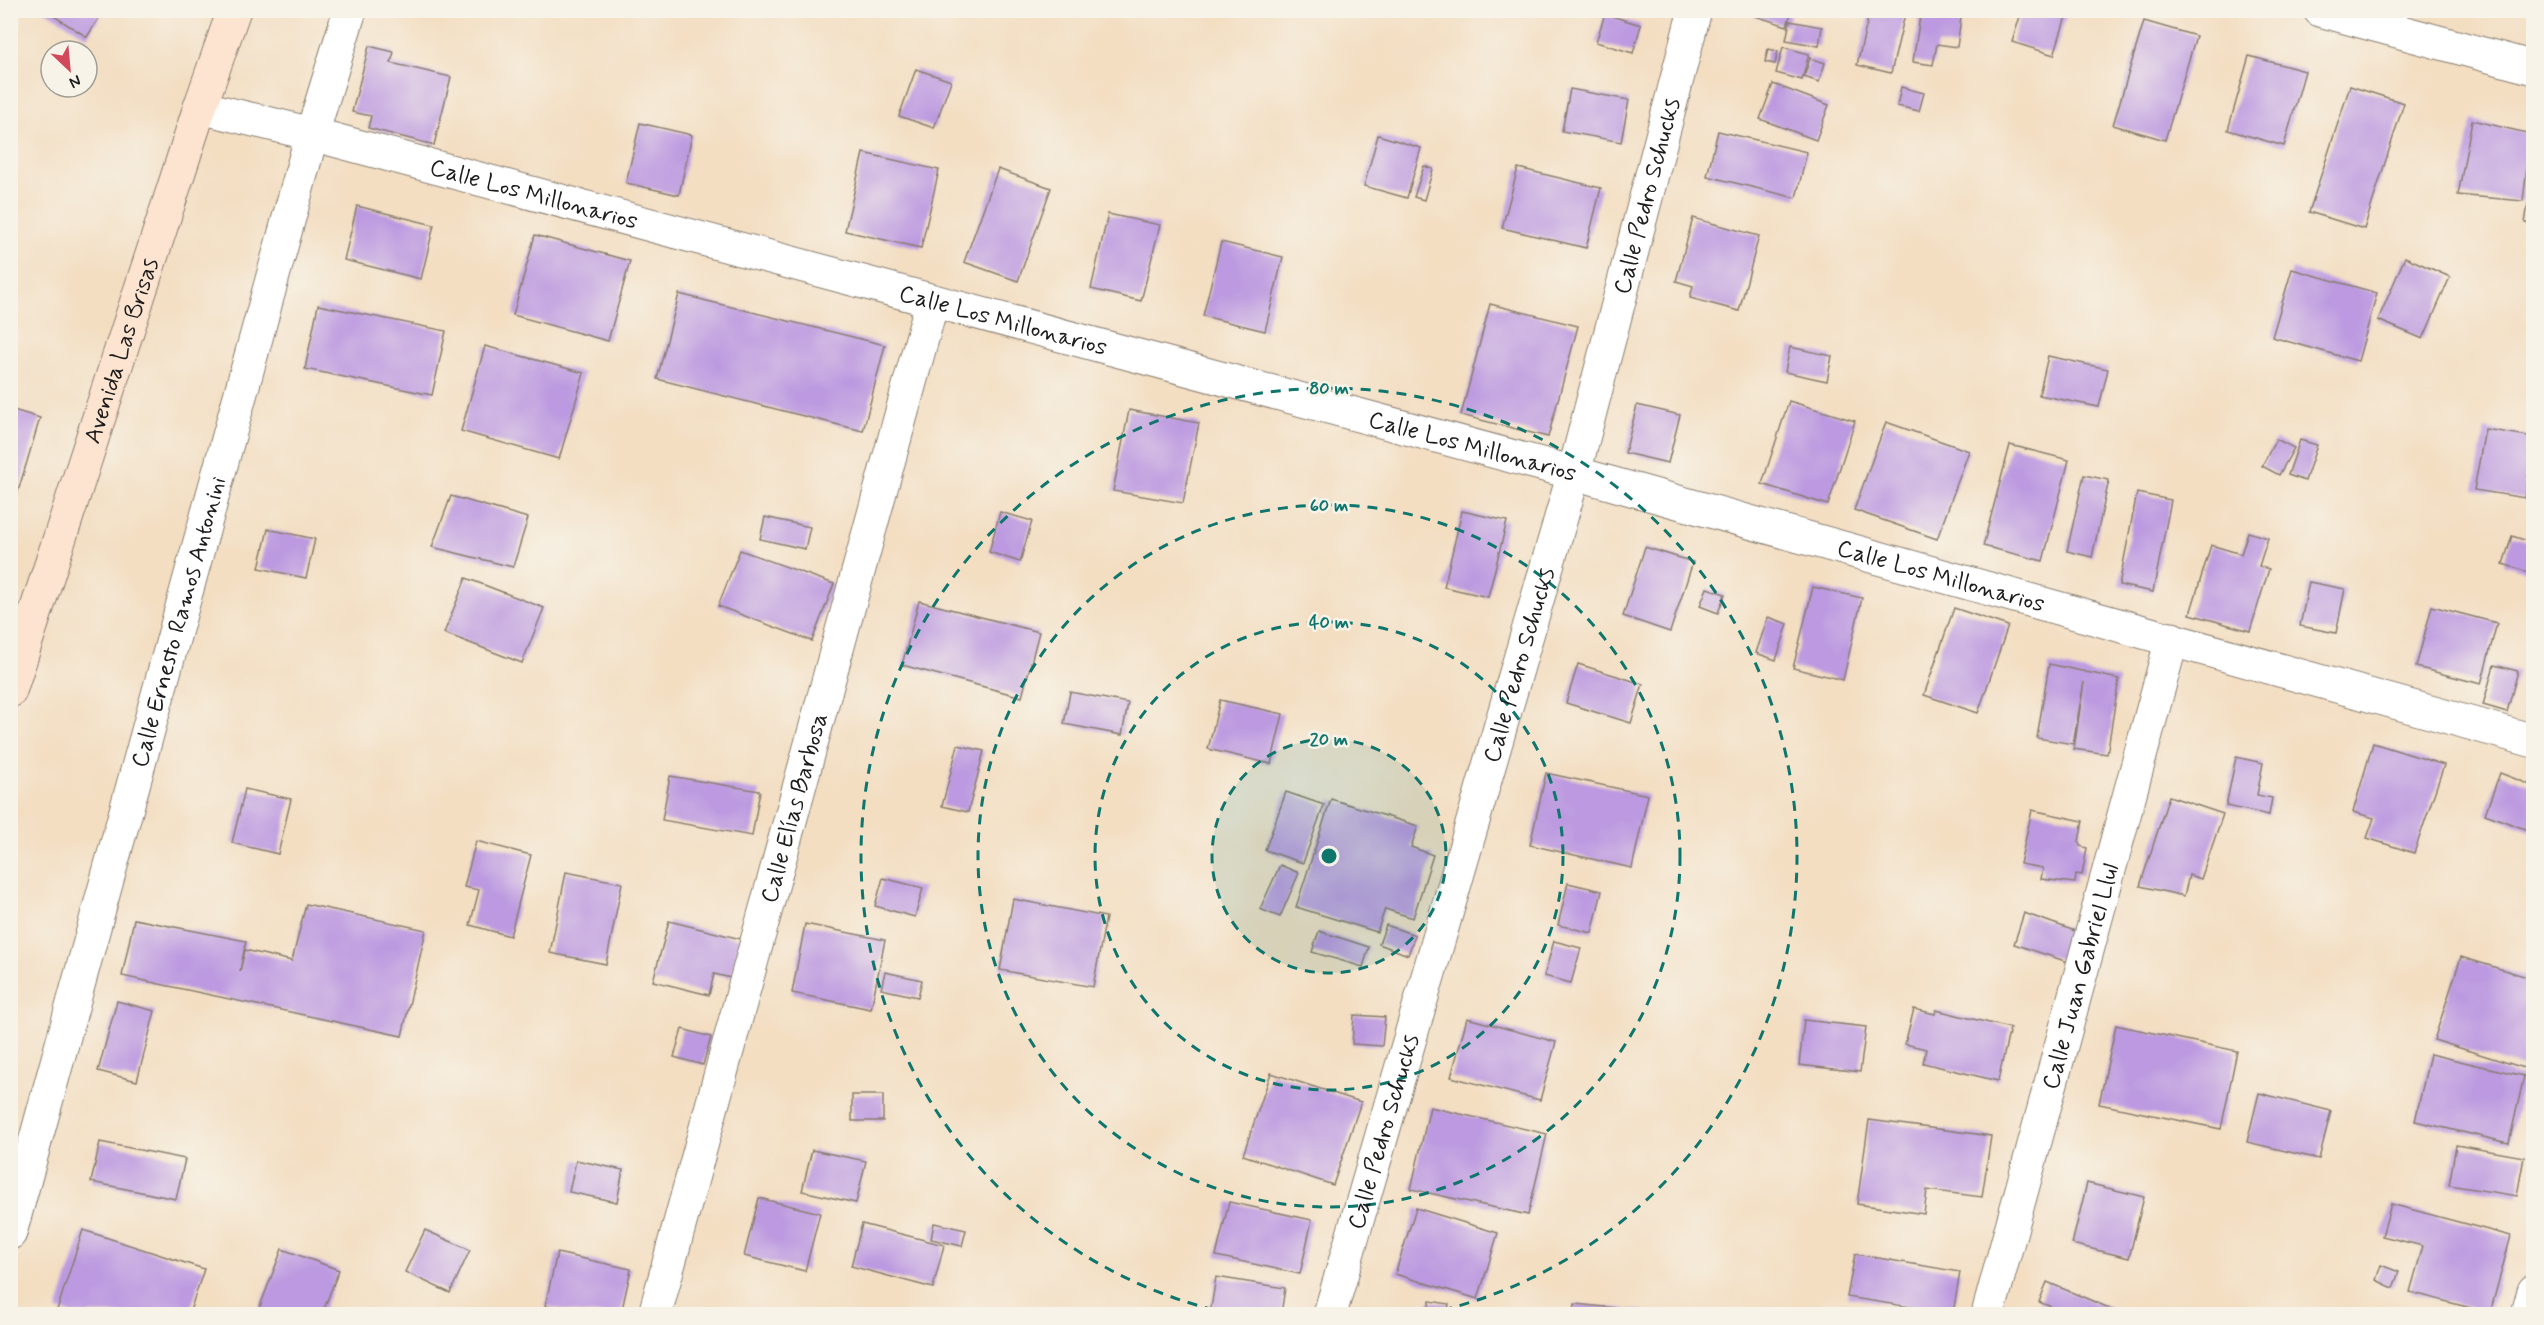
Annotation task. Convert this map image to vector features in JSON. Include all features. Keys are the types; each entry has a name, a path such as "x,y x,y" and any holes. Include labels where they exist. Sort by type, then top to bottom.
{"street":[{"name":"Avenida Las Brisas","path":"10,691 200,107 234,10"},
{"name":"Calle Ernesto Ramos Antonini","path":"10,1233 312,134 350,10"},
{"name":"Calle Pedro Schucks","path":"1330,1314 1574,473 1695,10"},
{"path":"2320,10 2534,68"},
{"name":"Calle Los Millonarios","path":"200,107 312,134 1574,473 2534,741"},
{"name":"Calle Elías Barbosa","path":"655,1314 932,302"},
{"name":"Calle Juan Gabriel Llul","path":"1988,1314 2172,639"},
{"path":"2528,1314 2534,1291"}],"building":[{"path":"44,10 104,10 87,37"},
{"path":"1754,10 1792,10 1787,26 1752,15"},
{"path":"1870,10 1906,10 1891,73 1857,65"},
{"path":"1921,10 1962,10 1957,47 1937,44 1933,65 1913,62"},
{"path":"2022,10 2068,10 2054,55 2012,42"},
{"path":"1605,14 1641,25 1633,53 1596,42"},
{"path":"1790,21 1822,27 1819,46 1786,40"},
{"path":"2144,21 2196,36 2165,140 2113,125"},
{"path":"369,46 394,52 391,63 451,77 434,145 368,128 371,116 352,112"},
{"path":"1783,47 1809,54 1802,80 1776,73"},
{"path":"1768,49 1778,51 1775,64 1765,62"},
{"path":"2249,56 2305,71 2284,146 2228,130"},
{"path":"1810,58 1825,63 1819,82 1804,77"},
{"path":"916,69 951,81 934,128 899,116"},
{"path":"1773,84 1829,105 1816,140 1760,119"},
{"path":"2350,86 2404,103 2364,229 2309,212"},
{"path":"1901,87 1924,93 1919,111 1897,106"},
{"path":"1570,89 1629,100 1621,142 1562,131"},
{"path":"2472,120 2531,134 2523,201 2458,195"},
{"path":"640,123 692,135 679,195 626,183"},
{"path":"1718,131 1807,152 1796,198 1707,176"},
{"path":"1378,135 1421,148 1407,198 1364,186"},
{"path":"863,153 939,170 921,248 845,231"},
{"path":"1424,166 1433,169 1424,200 1414,197"},
{"path":"1518,168 1601,188 1586,248 1502,228"},
{"path":"998,169 1051,188 1018,281 964,262"},
{"path":"2528,204 2534,207 2534,224 2525,223"},
{"path":"357,206 434,225 421,279 344,260"},
{"path":"1108,214 1160,225 1141,301 1091,289"},
{"path":"1693,218 1759,236 1739,311 1690,298 1693,286 1676,281"},
{"path":"535,235 630,261 608,341 513,315"},
{"path":"1221,242 1283,257 1265,331 1203,316"},
{"path":"2405,257 2450,277 2423,339 2378,320"},
{"path":"2292,269 2377,293 2358,361 2272,337"},
{"path":"679,294 885,345 863,431 657,379"},
{"path":"1490,304 1578,326 1548,437 1461,415"},
{"path":"318,305 446,331 432,395 305,369"},
{"path":"485,346 584,373 559,459 461,431"},
{"path":"1790,347 1832,356 1827,381 1785,372"},
{"path":"2048,356 2108,369 2099,407 2039,395"},
{"path":"1789,401 1855,421 1828,505 1762,484"},
{"path":"1637,405 1680,415 1668,463 1625,453"},
{"path":"10,409 40,418 11,515 10,515"},
{"path":"1129,410 1199,423 1183,503 1113,491"},
{"path":"1886,422 1969,451 1937,539 1854,510"},
{"path":"2485,429 2534,437 2525,498 2474,490"},
{"path":"2276,439 2294,448 2279,475 2262,466"},
{"path":"2300,440 2317,445 2305,481 2288,475"},
{"path":"2010,445 2069,460 2043,561 1983,546"},
{"path":"2084,475 2109,480 2092,557 2067,551"},
{"path":"2137,493 2171,500 2153,592 2119,585"},
{"path":"451,496 528,518 513,567 432,547"},
{"path":"1462,511 1507,521 1488,597 1444,587"},
{"path":"1000,512 1032,521 1020,562 989,552"},
{"path":"765,517 810,527 805,549 760,539"},
{"path":"268,529 315,539 306,578 259,568"},
{"path":"2248,532 2268,538 2259,566 2269,569 2250,631 2190,614 2211,545 2241,554"},
{"path":"2512,536 2534,543 2534,574 2503,564"},
{"path":"1645,547 1693,562 1670,632 1623,616"},
{"path":"740,550 834,584 812,641 718,606"},
{"path":"466,578 544,608 522,663 444,633"},
{"path":"2309,582 2345,589 2336,633 2300,626"},
{"path":"1813,587 1862,598 1843,680 1793,668"},
{"path":"1707,588 1725,594 1718,613 1700,606"},
{"path":"919,601 1039,632 1022,697 902,665"},
{"path":"2432,606 2497,623 2481,684 2416,667"},
{"path":"1954,608 2008,626 1978,713 1924,695"},
{"path":"1768,617 1788,624 1776,660 1756,653"},
{"path":"1578,664 1643,684 1631,723 1566,703"},
{"path":"2049,664 2119,679 2107,754 2074,749 2084,682 2073,744 2037,738"},
{"path":"2494,665 2518,671 2507,712 2483,705"},
{"path":"1070,692 1128,703 1122,735 1064,724"},
{"path":"1220,700 1283,714 1271,764 1208,749"},
{"path":"2373,743 2444,765 2414,853 2367,838 2374,818 2353,812"},
{"path":"958,745 984,751 968,812 942,806"},
{"path":"2236,757 2263,763 2257,795 2272,798 2269,815 2226,806"},
{"path":"1546,773 1648,795 1632,868 1530,845"},
{"path":"2500,773 2534,786 2534,822 2530,831 2485,814"},
{"path":"670,776 760,791 752,836 662,820"},
{"path":"245,789 291,799 278,854 232,843"},
{"path":"1286,792 1324,805 1303,863 1265,850"},
{"path":"2169,796 2223,814 2201,879 2189,875 2184,896 2140,886"},
{"path":"1331,799 1418,826 1411,847 1433,855 1413,918 1385,909 1377,932 1296,907"},
{"path":"2032,810 2083,821 2079,841 2080,846 2087,848 2082,875 2076,874 2075,883 2041,879 2043,868 2020,864"},
{"path":"476,841 531,855 510,936 470,925 479,890 464,887"},
{"path":"1280,865 1299,873 1280,917 1260,909"},
{"path":"566,872 622,883 606,964 550,953"},
{"path":"883,878 923,888 915,917 875,906"},
{"path":"1568,883 1602,891 1592,933 1558,925"},
{"path":"1013,899 1106,917 1093,987 1000,970"},
{"path":"306,904 426,930 402,1036 122,976 134,919 246,941 240,971 245,950 292,961"},
{"path":"2024,913 2078,932 2068,962 2014,944"},
{"path":"669,921 741,939 731,978 714,974 709,995 653,981"},
{"path":"805,924 885,940 871,1009 792,993"},
{"path":"1386,925 1415,935 1408,955 1379,944"},
{"path":"1319,931 1369,947 1363,967 1312,952"},
{"path":"1554,941 1581,948 1571,983 1544,976"},
{"path":"2461,957 2534,979 2534,1071 2434,1040"},
{"path":"885,972 922,980 918,997 881,989"},
{"path":"117,1001 155,1011 137,1081 98,1071"},
{"path":"1914,1009 1935,1014 1936,1010 2010,1028 1998,1081 1923,1063 1926,1049 1905,1044"},
{"path":"1354,1015 1385,1017 1382,1046 1352,1044"},
{"path":"1467,1018 1556,1042 1540,1100 1451,1077"},
{"path":"1804,1020 1866,1027 1860,1072 1799,1065"},
{"path":"2116,1025 2237,1051 2221,1129 2099,1104"},
{"path":"682,1029 711,1037 703,1065 674,1057"},
{"path":"2430,1054 2524,1076 2509,1143 2415,1121"},
{"path":"1271,1073 1361,1102 1333,1185 1243,1155"},
{"path":"2259,1093 2331,1111 2319,1159 2247,1142"},
{"path":"852,1095 883,1095 883,1121 852,1121"},
{"path":"1430,1107 1547,1134 1528,1215 1411,1189"},
{"path":"1869,1120 1991,1136 1982,1197 1927,1190 1924,1214 1857,1204"},
{"path":"100,1142 185,1159 176,1199 91,1182"},
{"path":"2456,1145 2524,1157 2517,1196 2449,1185"},
{"path":"812,1150 866,1161 856,1203 802,1191"},
{"path":"576,1160 623,1170 617,1202 569,1192"},
{"path":"2087,1183 2144,1197 2129,1258 2072,1244"},
{"path":"759,1198 820,1213 805,1271 744,1256"},
{"path":"1229,1202 1312,1220 1300,1274 1216,1256"},
{"path":"2391,1204 2511,1236 2490,1313 2410,1292 2423,1246 2382,1236"},
{"path":"1416,1208 1498,1233 1478,1299 1395,1274"},
{"path":"934,1223 966,1230 962,1246 931,1239"},
{"path":"862,1224 944,1245 933,1288 851,1266"},
{"path":"83,1230 204,1269 189,1314 71,1314 57,1310"},
{"path":"425,1230 470,1250 450,1293 405,1272"},
{"path":"282,1249 339,1270 322,1314 257,1314"},
{"path":"557,1253 631,1269 621,1314 583,1314 545,1306"},
{"path":"1855,1254 1960,1272 1953,1314 1847,1297"},
{"path":"2381,1265 2399,1272 2393,1288 2376,1280"},
{"path":"1216,1277 1285,1288 1281,1314 1210,1314"},
{"path":"2047,1282 2114,1310 2112,1314 2069,1314 2039,1302"},
{"path":"1430,1301 1449,1304 1447,1314 1427,1314"},
{"path":"1575,1304 1645,1311 1645,1314 1573,1314"}]}
